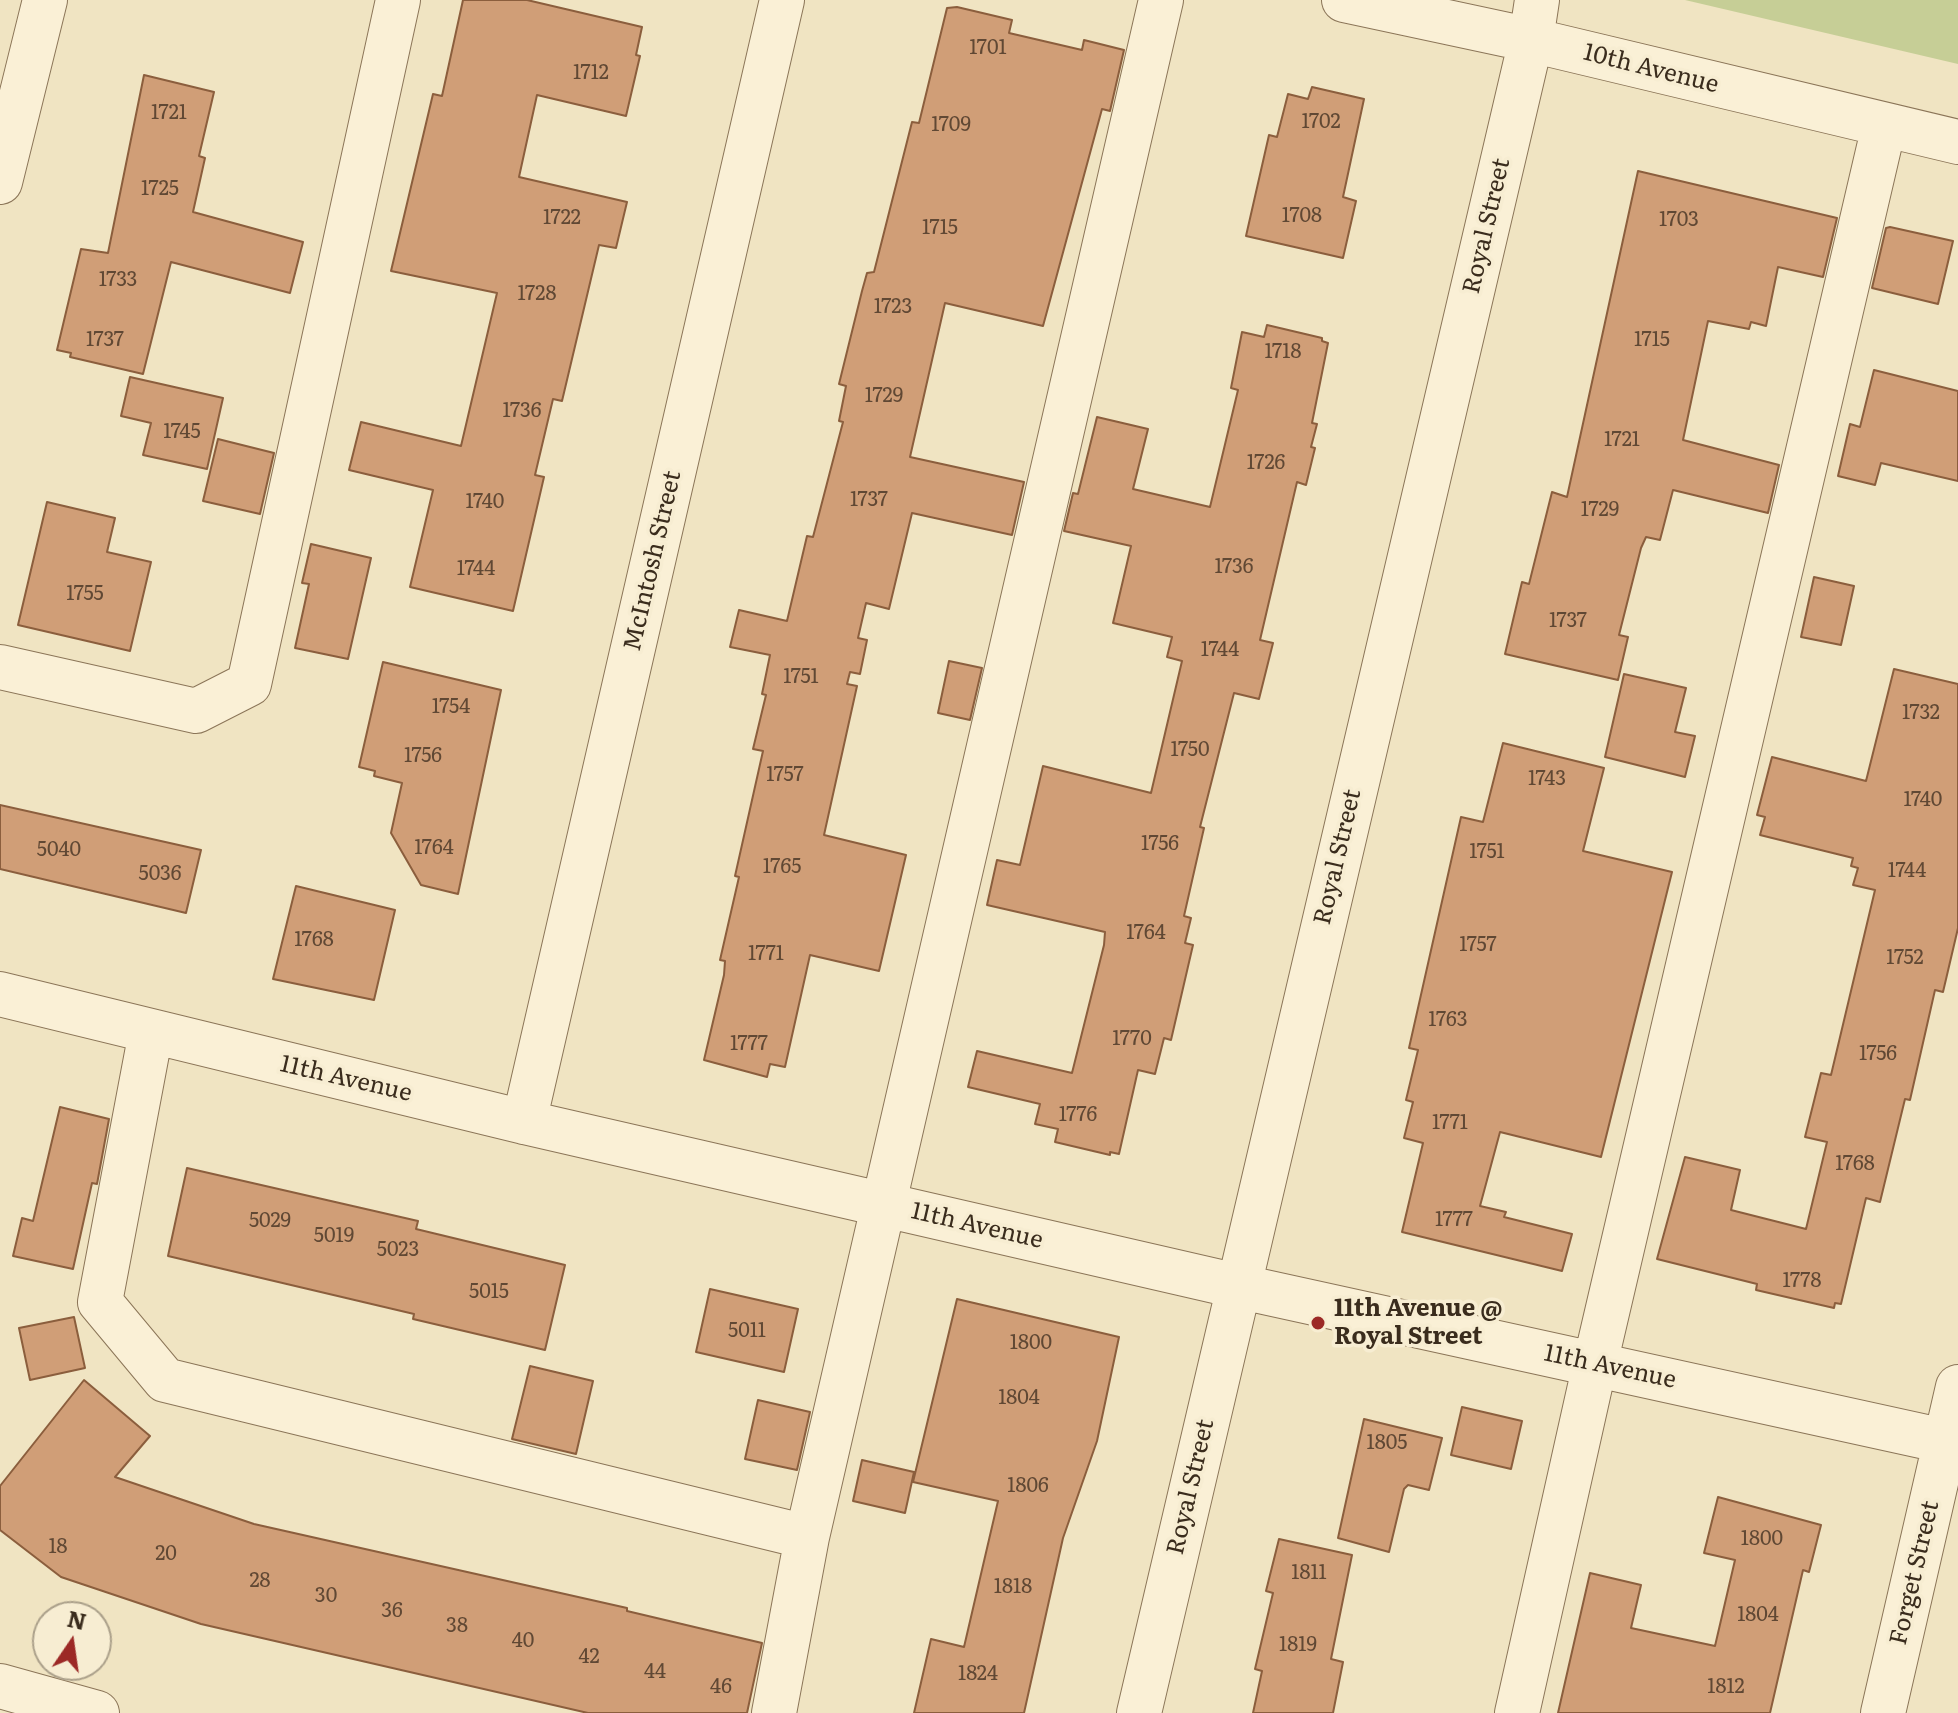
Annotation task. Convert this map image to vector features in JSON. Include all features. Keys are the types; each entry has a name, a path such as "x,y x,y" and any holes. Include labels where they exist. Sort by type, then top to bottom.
{"street":[{"path":"0,182 45,0"},
{"path":"0,667 196,711 249,684 398,0"},
{"name":"McIntosh Street","path":"524,1122 782,0"},
{"path":"774,1713 807,1537 1161,0"},
{"name":"10th Avenue","path":"1344,0 1534,20 1884,126 1958,142"},
{"name":"Royal Street","path":"1139,1713 1534,20"},
{"path":"1517,1713 1595,1364 1884,126"},
{"name":"11th Avenue","path":"0,994 524,1122 883,1205 1237,1286 1952,1442"},
{"path":"151,1032 100,1302 165,1380 807,1537"},
{"name":"Forget Street","path":"1883,1713 1952,1442 1958,1387"},
{"path":"0,1686 97,1713"}],"green space":[{"path":"1685,0 1958,0 1958,64"}],"building":[{"path":"463,0 527,0 642,27 636,55 640,56 626,116 537,95 519,177 627,202 616,248 599,245 562,401 553,399 535,475 544,477 513,611 410,587 433,490 349,470 361,422 461,446 497,293 391,271 433,94 442,96"},
{"path":"957,7 1012,20 1009,33 1082,50 1084,40 1124,50 1110,111 1102,109 1043,326 945,303 910,457 1024,482 1012,535 912,513 889,609 866,603 858,638 867,640 860,674 850,672 847,684 857,686 824,835 906,855 879,971 810,955 785,1067 770,1064 767,1077 704,1060 724,975 725,961 720,960 739,877 735,876 763,751 753,749 766,695 762,694 770,655 730,647 739,610 787,621 807,536 813,537 843,422 839,421 846,386 839,384 862,291 867,273 874,272 912,122 919,123 947,8"},
{"path":"144,75 214,92 199,156 205,158 193,212 303,242 290,293 171,262 143,374 70,357 71,353 57,350 81,249 108,253"},
{"path":"1312,87 1364,99 1343,197 1356,201 1343,258 1246,236 1269,135 1277,137 1288,94 1308,99"},
{"path":"1638,171 1837,218 1823,277 1778,267 1766,326 1751,322 1749,329 1708,321 1683,440 1779,465 1768,513 1673,490 1660,540 1646,537 1641,548 1619,635 1628,637 1618,680 1505,654 1522,582 1529,584 1552,492 1567,497"},
{"path":"1886,228 1953,241 1938,304 1872,288"},
{"path":"1267,325 1322,338 1328,343 1312,423 1317,424 1311,447 1315,448 1306,485 1297,482 1260,640 1273,643 1259,699 1234,693 1200,827 1204,828 1184,916 1191,918 1185,943 1193,945 1171,1040 1164,1038 1155,1074 1138,1070 1119,1154 1110,1152 1110,1155 1055,1142 1058,1129 1035,1124 1040,1104 968,1087 977,1051 1072,1073 1104,945 1105,932 987,905 997,860 1020,865 1043,766 1151,793 1182,661 1167,657 1172,637 1113,623 1131,546 1064,531 1073,493 1078,494 1097,417 1148,429 1133,489 1210,507 1238,390 1231,388 1242,332 1264,337"},
{"path":"1874,370 1958,391 1958,481 1881,463 1875,485 1838,476 1850,424 1860,427"},
{"path":"130,377 223,398 207,469 143,455 151,423 121,416"},
{"path":"218,439 274,453 260,514 203,501"},
{"path":"47,502 115,518 107,552 151,562 130,651 18,625"},
{"path":"311,544 371,558 348,659 295,648 309,584 302,583"},
{"path":"1814,577 1854,586 1841,645 1801,637"},
{"path":"949,661 982,668 970,720 938,713"},
{"path":"383,662 501,690 458,894 421,885 391,833 402,783 374,776 375,771 359,767"},
{"path":"1894,669 1958,684 1958,928 1943,992 1935,990 1910,1100 1905,1099 1880,1202 1866,1198 1841,1304 1835,1303 1834,1308 1756,1290 1757,1284 1657,1259 1685,1157 1740,1170 1731,1210 1806,1229 1827,1142 1805,1137 1821,1073 1831,1075 1875,890 1853,885 1858,868 1851,866 1853,858 1760,835 1765,817 1757,815 1772,757 1866,781"},
{"path":"1624,674 1686,688 1675,732 1695,736 1685,777 1605,757"},
{"path":"1503,743 1604,768 1583,851 1672,872 1601,1157 1500,1132 1480,1206 1506,1212 1504,1217 1572,1234 1562,1271 1402,1232 1423,1143 1404,1138 1413,1102 1406,1100 1418,1050 1409,1048 1461,817 1483,822"},
{"path":"0,805 201,850 186,913 0,869"},
{"path":"296,886 395,910 374,1000 273,979"},
{"path":"60,1107 109,1119 97,1184 92,1183 73,1269 13,1256 22,1218 33,1221"},
{"path":"187,1168 418,1221 416,1229 565,1265 545,1350 413,1319 414,1314 168,1256"},
{"path":"710,1289 798,1309 784,1372 696,1352"},
{"path":"957,1299 1119,1337 1097,1441 1063,1538 1024,1713 914,1713 931,1639 964,1647 998,1501 913,1482"},
{"path":"74,1317 85,1368 30,1380 19,1328"},
{"path":"530,1366 593,1381 576,1454 512,1439"},
{"path":"84,1380 150,1436 115,1477 254,1524 627,1608 627,1611 762,1643 747,1713 588,1713 201,1624 61,1577 0,1530 0,1486"},
{"path":"758,1400 810,1412 797,1470 745,1459"},
{"path":"1462,1407 1522,1421 1511,1469 1451,1455"},
{"path":"1364,1419 1442,1438 1429,1490 1408,1485 1404,1489 1389,1552 1338,1538"},
{"path":"862,1460 914,1472 905,1513 853,1501"},
{"path":"1718,1497 1821,1525 1809,1572 1803,1570 1770,1713 1558,1713 1590,1573 1641,1585 1631,1628 1715,1646 1735,1560 1704,1553"},
{"path":"1279,1539 1352,1555 1331,1659 1343,1662 1333,1713 1253,1713 1262,1671 1255,1669 1273,1593 1266,1591"}],"place":[{"name":"11th Avenue @ Royal Street","path":"1318,1323"}]}
